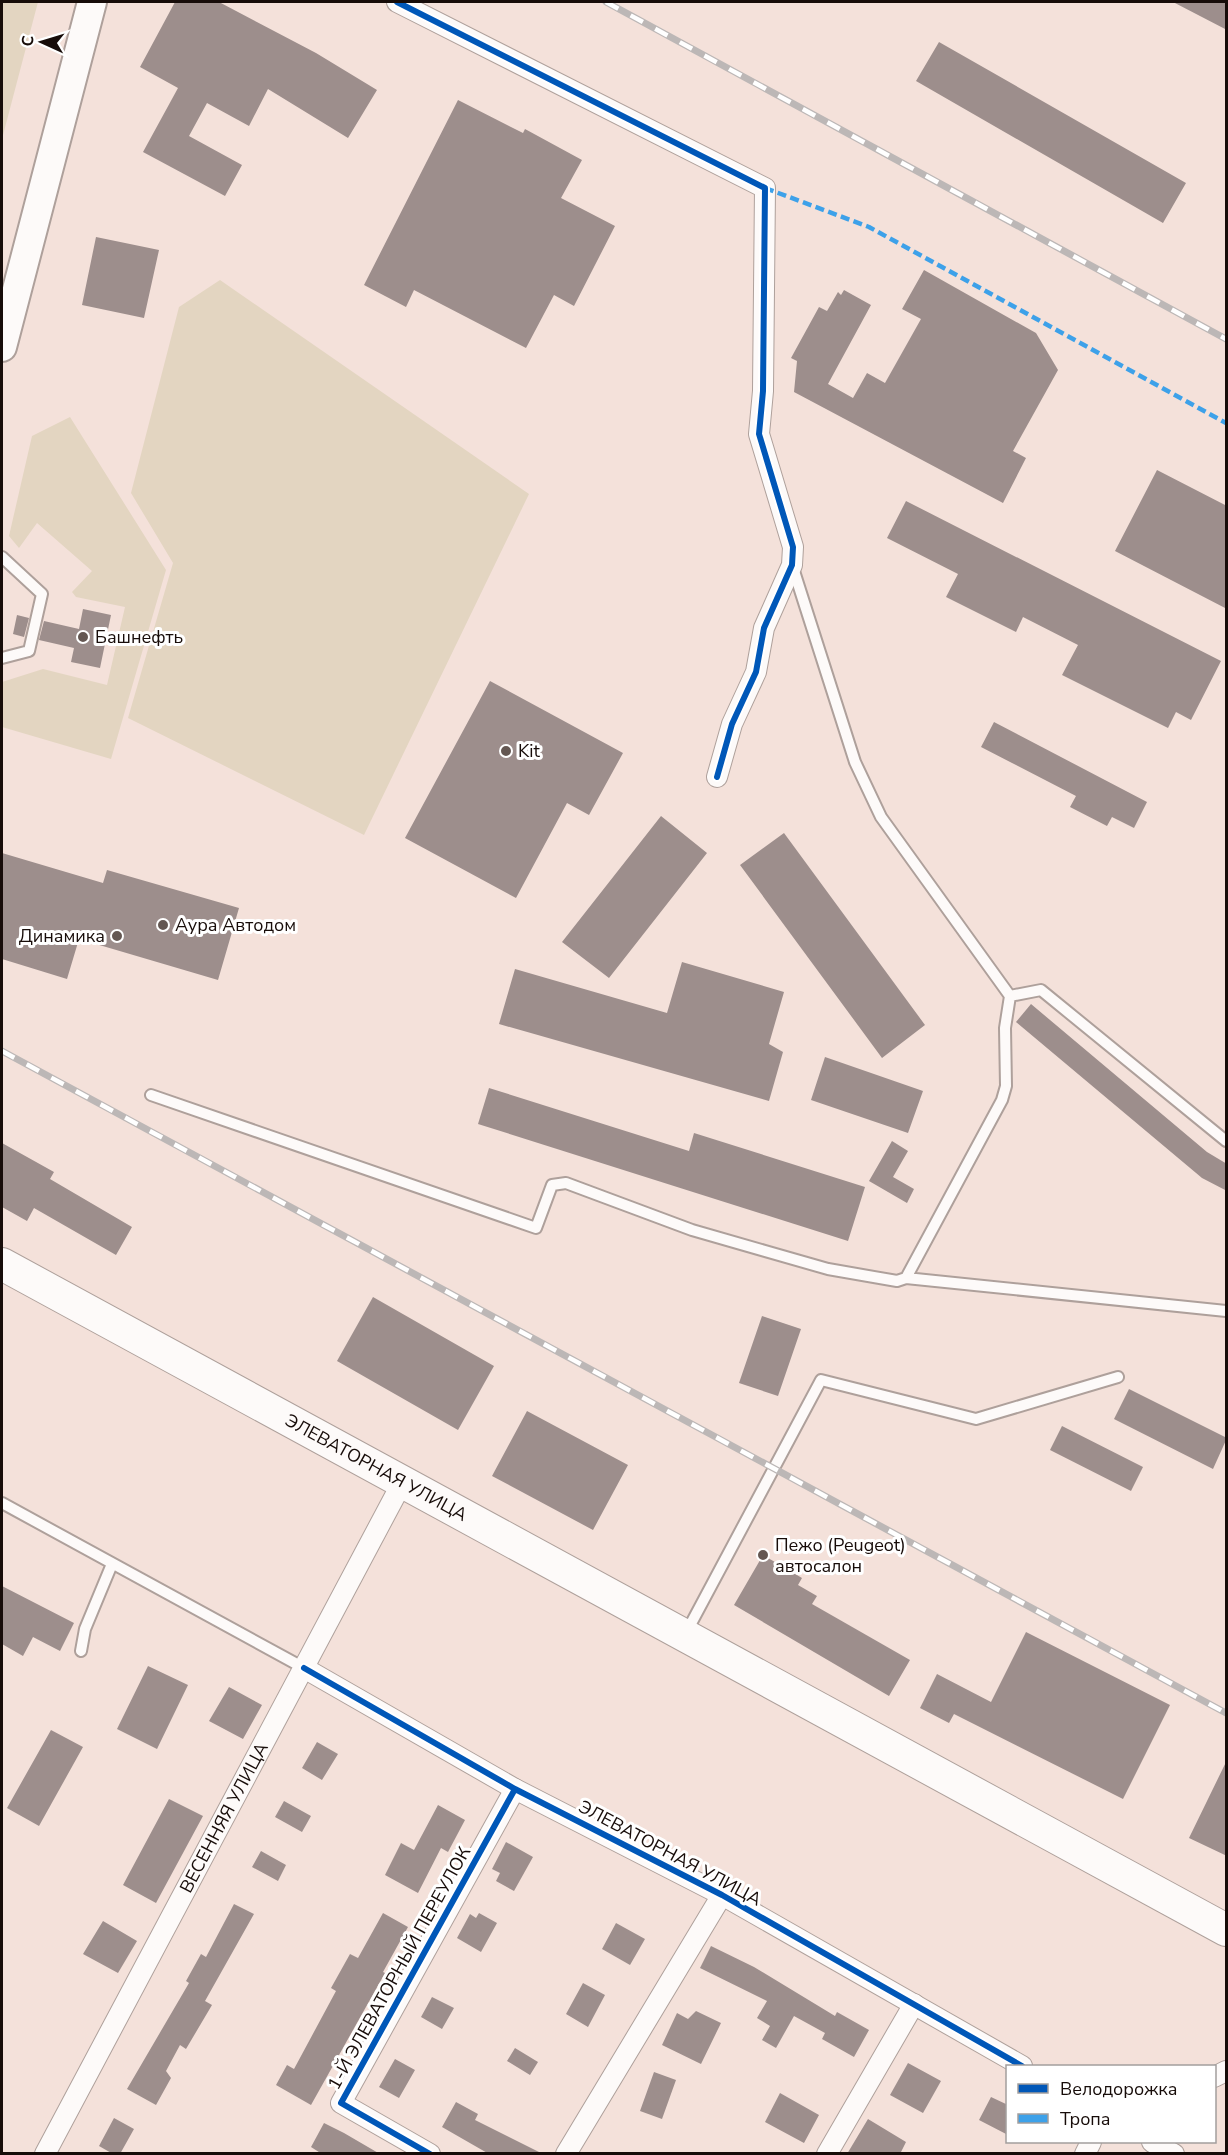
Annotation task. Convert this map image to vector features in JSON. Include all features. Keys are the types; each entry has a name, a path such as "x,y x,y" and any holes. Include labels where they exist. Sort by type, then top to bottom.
{"main road":[{"path":"2,347 92,2"},
{"name":"ЭЛЕВАТОРНАЯ УЛИЦА","path":"2,1264 1227,1930"}],"street":[{"path":"397,2 765,188 763,391 759,434 793,547 792,565 765,627 756,672 732,724 717,777"},
{"name":"ВЕСЕННЯЯ УЛИЦА","path":"45,2154 403,1481"},
{"name":"ЭЛЕВАТОРНАЯ УЛИЦА","path":"304,1668 515,1790 722,1894 1019,2065"},
{"name":"1-Й ЭЛЕВАТОРНЫЙ ПЕРЕУЛОК","path":"430,2154 341,2103 515,1790"},
{"path":"566,2154 722,1894"},
{"path":"827,2154 914,2004"},
{"path":"1154,2143 1174,2154"}],"lane":[{"path":"2,557 42,594 29,651 2,658"},
{"path":"792,565 855,762 881,817 1010,996 1005,1028 1006,1086 1002,1100 906,1278"},
{"path":"1010,996 1041,990 1227,1141"},
{"path":"151,1095 536,1228 552,1185 566,1183 692,1230 828,1269 897,1281 906,1278 1227,1311"},
{"path":"685,1635 821,1380 976,1419 1118,1377"},
{"path":"2,1503 304,1668"},
{"path":"81,1651 85,1629 112,1564"}],"shaded area":[{"path":"2,2 38,2 2,139"},
{"path":"220,280 529,494 364,835 128,718 173,563 131,493 179,307"},
{"path":"70,417 166,570 111,759 2,727 2,682 43,669 107,685 125,607 76,597 72,592 92,571 37,523 19,548 9,536 32,436"}],"building":[{"path":"175,2 219,2 316,53 377,90 348,138 268,89 249,126 207,103 189,136 242,165 225,196 143,152 178,88 140,67"},
{"path":"1173,2 1227,2 1227,30"},
{"path":"939,42 1186,183 1163,223 916,81"},
{"path":"458,100 523,133 525,129 582,160 561,198 615,226 574,306 554,295 526,348 414,290 406,307 364,285"},
{"path":"96,237 159,250 144,318 82,305"},
{"path":"924,270 1036,333 1058,370 1013,451 1026,458 1003,503 794,392 797,361 791,358 819,307 827,311 838,292 841,295 844,290 871,305 828,384 853,398 867,373 885,383 921,319 902,309"},
{"path":"1157,470 1227,506 1227,609 1115,551"},
{"path":"906,501 1221,661 1191,720 1176,712 1168,728 1062,675 1078,645 1023,617 1016,632 946,597 958,574 887,538"},
{"path":"83,609 111,615 100,668 71,662 74,648 39,640 44,621 79,629"},
{"path":"17,615 29,618 24,637 13,634"},
{"path":"490,681 623,753 589,815 567,803 516,898 405,838"},
{"path":"994,722 1147,802 1134,828 1112,817 1107,826 1070,807 1076,796 981,747"},
{"path":"661,816 707,853 609,978 562,942"},
{"path":"784,833 925,1025 882,1058 740,865"},
{"path":"2,853 103,883 107,870 239,908 218,980 79,939 67,979 2,959"},
{"path":"682,962 784,992 769,1044 783,1052 769,1101 499,1024 515,969 667,1013"},
{"path":"1031,1004 1207,1152 1227,1164 1227,1191 1202,1178 1016,1022"},
{"path":"825,1057 923,1091 908,1133 811,1100"},
{"path":"489,1088 689,1151 694,1133 865,1187 848,1241 478,1124"},
{"path":"892,1141 908,1151 893,1177 914,1189 907,1203 869,1181"},
{"path":"2,1143 54,1172 50,1179 132,1227 116,1255 34,1208 27,1221 2,1207"},
{"path":"373,1297 494,1366 458,1430 337,1361"},
{"path":"762,1316 801,1329 778,1396 739,1383"},
{"path":"1129,1389 1227,1438 1213,1469 1114,1419"},
{"path":"527,1411 628,1465 593,1530 492,1476"},
{"path":"1062,1426 1143,1467 1131,1491 1050,1450"},
{"path":"763,1555 802,1578 798,1585 817,1596 812,1604 910,1660 889,1696 734,1605"},
{"path":"2,1586 74,1623 60,1651 33,1637 23,1656 2,1644"},
{"path":"1026,1632 1170,1705 1123,1799 954,1714 949,1723 920,1708 937,1674 991,1702"},
{"path":"148,1666 188,1685 157,1749 117,1729"},
{"path":"229,1687 262,1705 243,1739 209,1721"},
{"path":"51,1730 83,1747 39,1826 7,1808"},
{"path":"317,1742 338,1754 322,1780 302,1768"},
{"path":"1227,1760 1227,1856 1189,1838"},
{"path":"169,1799 203,1816 156,1903 123,1885"},
{"path":"284,1801 311,1816 302,1832 275,1817"},
{"path":"438,1805 465,1820 448,1852 441,1848 418,1893 385,1875 401,1843 414,1850"},
{"path":"506,1842 533,1857 514,1891 496,1881 500,1873 492,1869"},
{"path":"261,1851 286,1865 278,1881 252,1867"},
{"path":"234,1904 254,1914 205,2001 212,2005 186,2049 180,2045 166,2071 171,2078 156,2105 127,2089 189,1983 186,1981 201,1954 206,1957"},
{"path":"383,1913 408,1927 383,1972 385,1973 311,2105 276,2085 287,2065 294,2069 336,1991 331,1988 350,1954 358,1958"},
{"path":"479,1913 497,1923 481,1952 457,1938 470,1914 476,1918"},
{"path":"103,1921 137,1941 118,1973 83,1954"},
{"path":"616,1923 645,1939 630,1965 602,1949"},
{"path":"711,1946 754,1967 835,2016 837,2012 869,2030 854,2057 822,2039 825,2033 794,2016 776,2048 762,2040 770,2026 757,2018 767,2001 700,1968"},
{"path":"583,1983 605,1995 588,2027 566,2014"},
{"path":"432,1997 454,2008 442,2029 421,2017"},
{"path":"696,2011 721,2023 701,2064 662,2045 677,2013 688,2019"},
{"path":"515,2048 538,2062 530,2075 507,2061"},
{"path":"395,2059 415,2070 399,2098 379,2087"},
{"path":"908,2063 941,2081 923,2113 890,2095"},
{"path":"654,2072 676,2080 662,2119 640,2111"},
{"path":"780,2093 819,2115 804,2143 765,2122"},
{"path":"991,2097 1006,2104 1006,2134 979,2120"},
{"path":"456,2102 478,2114 475,2120 543,2154 489,2154 442,2127"},
{"path":"114,2118 134,2129 120,2154 113,2154 99,2146"},
{"path":"868,2119 906,2142 900,2154 847,2154"},
{"path":"324,2123 380,2154 322,2154 311,2147"}],"railway":[{"path":"606,2 1226,339"},
{"path":"2,1051 1226,1713"}],"marked path":[{"path":"765,188 869,227 1226,423"}],"cycle path":[{"path":"397,2 765,188 763,391 759,434 793,547 792,565 764,628 756,672 732,724 717,777"},
{"path":"304,1668 515,1789 722,1895 1020,2065"},
{"path":"430,2154 341,2103 515,1789"}],"place":[{"name":"Башнефть","path":"83,637"},
{"name":"Kit","path":"506,751"},
{"name":"Аура Автодом","path":"163,925"},
{"name":"Динамика","path":"117,936"},
{"name":"Пежо (Peugeot) автосалон","path":"763,1555"}]}
